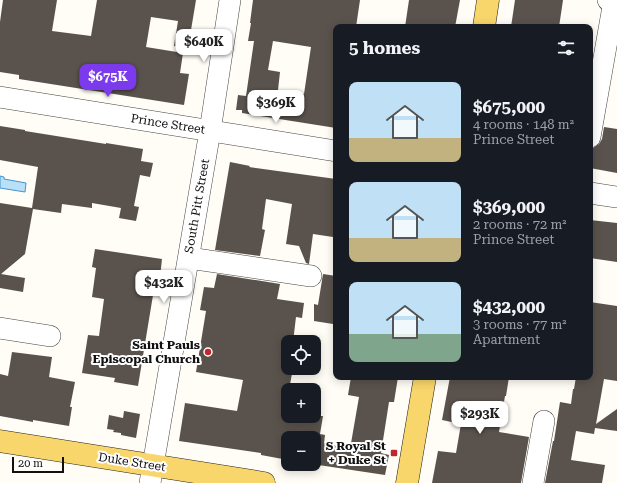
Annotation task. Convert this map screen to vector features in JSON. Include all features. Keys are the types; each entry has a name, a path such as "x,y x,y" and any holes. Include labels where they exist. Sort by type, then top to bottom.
{"main road":[{"path":"484,24 488,0"},
{"path":"407,483 424,380"},
{"name":"Duke Street","path":"0,441 152,474 264,483"}],"street":[{"name":"South Pitt Street","path":"152,474 210,131 230,0"},
{"path":"593,117 611,0"},
{"name":"Prince Street","path":"0,97 333,151"},
{"path":"593,193 617,197"},
{"path":"189,258 311,276"},
{"path":"0,328 50,336"},
{"path":"533,483 544,421"}],"water":[{"path":"0,176 4,177 4,179 26,183 25,192 0,188"}],"building":[{"path":"3,0 57,0 52,31 91,36 97,0 196,0 188,48 174,46 178,21 151,17 146,47 183,53 180,73 189,74 184,105 19,79 19,75 0,72 0,22"},
{"path":"253,0 360,0 356,24 333,24 333,128 242,113 242,110 236,110 238,95 246,96 254,41 248,41","holes":["273,41 311,47 304,94 278,90 280,72 268,70"]},
{"path":"409,0 460,0 456,24 405,24"},
{"path":"515,0 563,0 559,24 511,24"},
{"path":"0,126 143,149 141,161 153,163 150,177 140,175 134,206 139,207 136,221 119,218 121,208 92,203 92,208 62,204 61,213 33,209 25,254 1,274 25,278 23,292 0,288 0,203 32,208 38,167 0,160"},
{"path":"604,127 617,129 617,173 593,169 593,148 599,144 602,139"},
{"path":"230,162 250,166 249,167 333,179 333,237 313,234 309,264 306,263 299,246 286,244 292,204 266,199 262,229 265,230 260,256 215,250"},
{"path":"593,220 617,223 617,262 593,258"},
{"path":"95,249 162,259 160,277 156,277 138,386 114,382 115,378 82,373 88,335 99,336 104,299 92,297 96,268 92,267"},
{"path":"217,274 280,284 277,299 304,303 302,318 296,317 294,335 281,335 281,375 292,375 290,383 281,383 281,423 321,423 321,416 323,416 320,431 281,431 281,459 261,455 261,453 179,441 185,403 237,411 243,380 196,372 206,311 200,310 204,287 214,288"},
{"path":"323,274 333,276 333,324 314,321 314,304 318,305"},
{"path":"593,302 617,306 617,381 604,379 596,424 617,409 617,431 595,428 594,434 576,431 571,460 605,465 602,483 545,483 554,441 560,402 571,404 576,380 593,380"},
{"path":"12,352 52,357 49,377 75,382 70,407 72,407 69,426 33,420 33,422 0,416 0,374 8,376"},
{"path":"350,380 398,380 394,402 389,402 381,453 389,455 385,475 321,465 321,434 325,435 324,443 350,449 359,397 348,395"},
{"path":"449,380 509,380 499,432 529,437 521,483 432,483 438,451 456,453 461,424 442,420"},
{"path":"124,411 140,414 136,438 121,435 121,433 113,432 114,430 107,429 109,415 123,418"}],"place":[{"name":"Saint Pauls Episcopal Church","path":"208,352"},
{"name":"S Royal St + Duke St","path":"394,453"}]}
